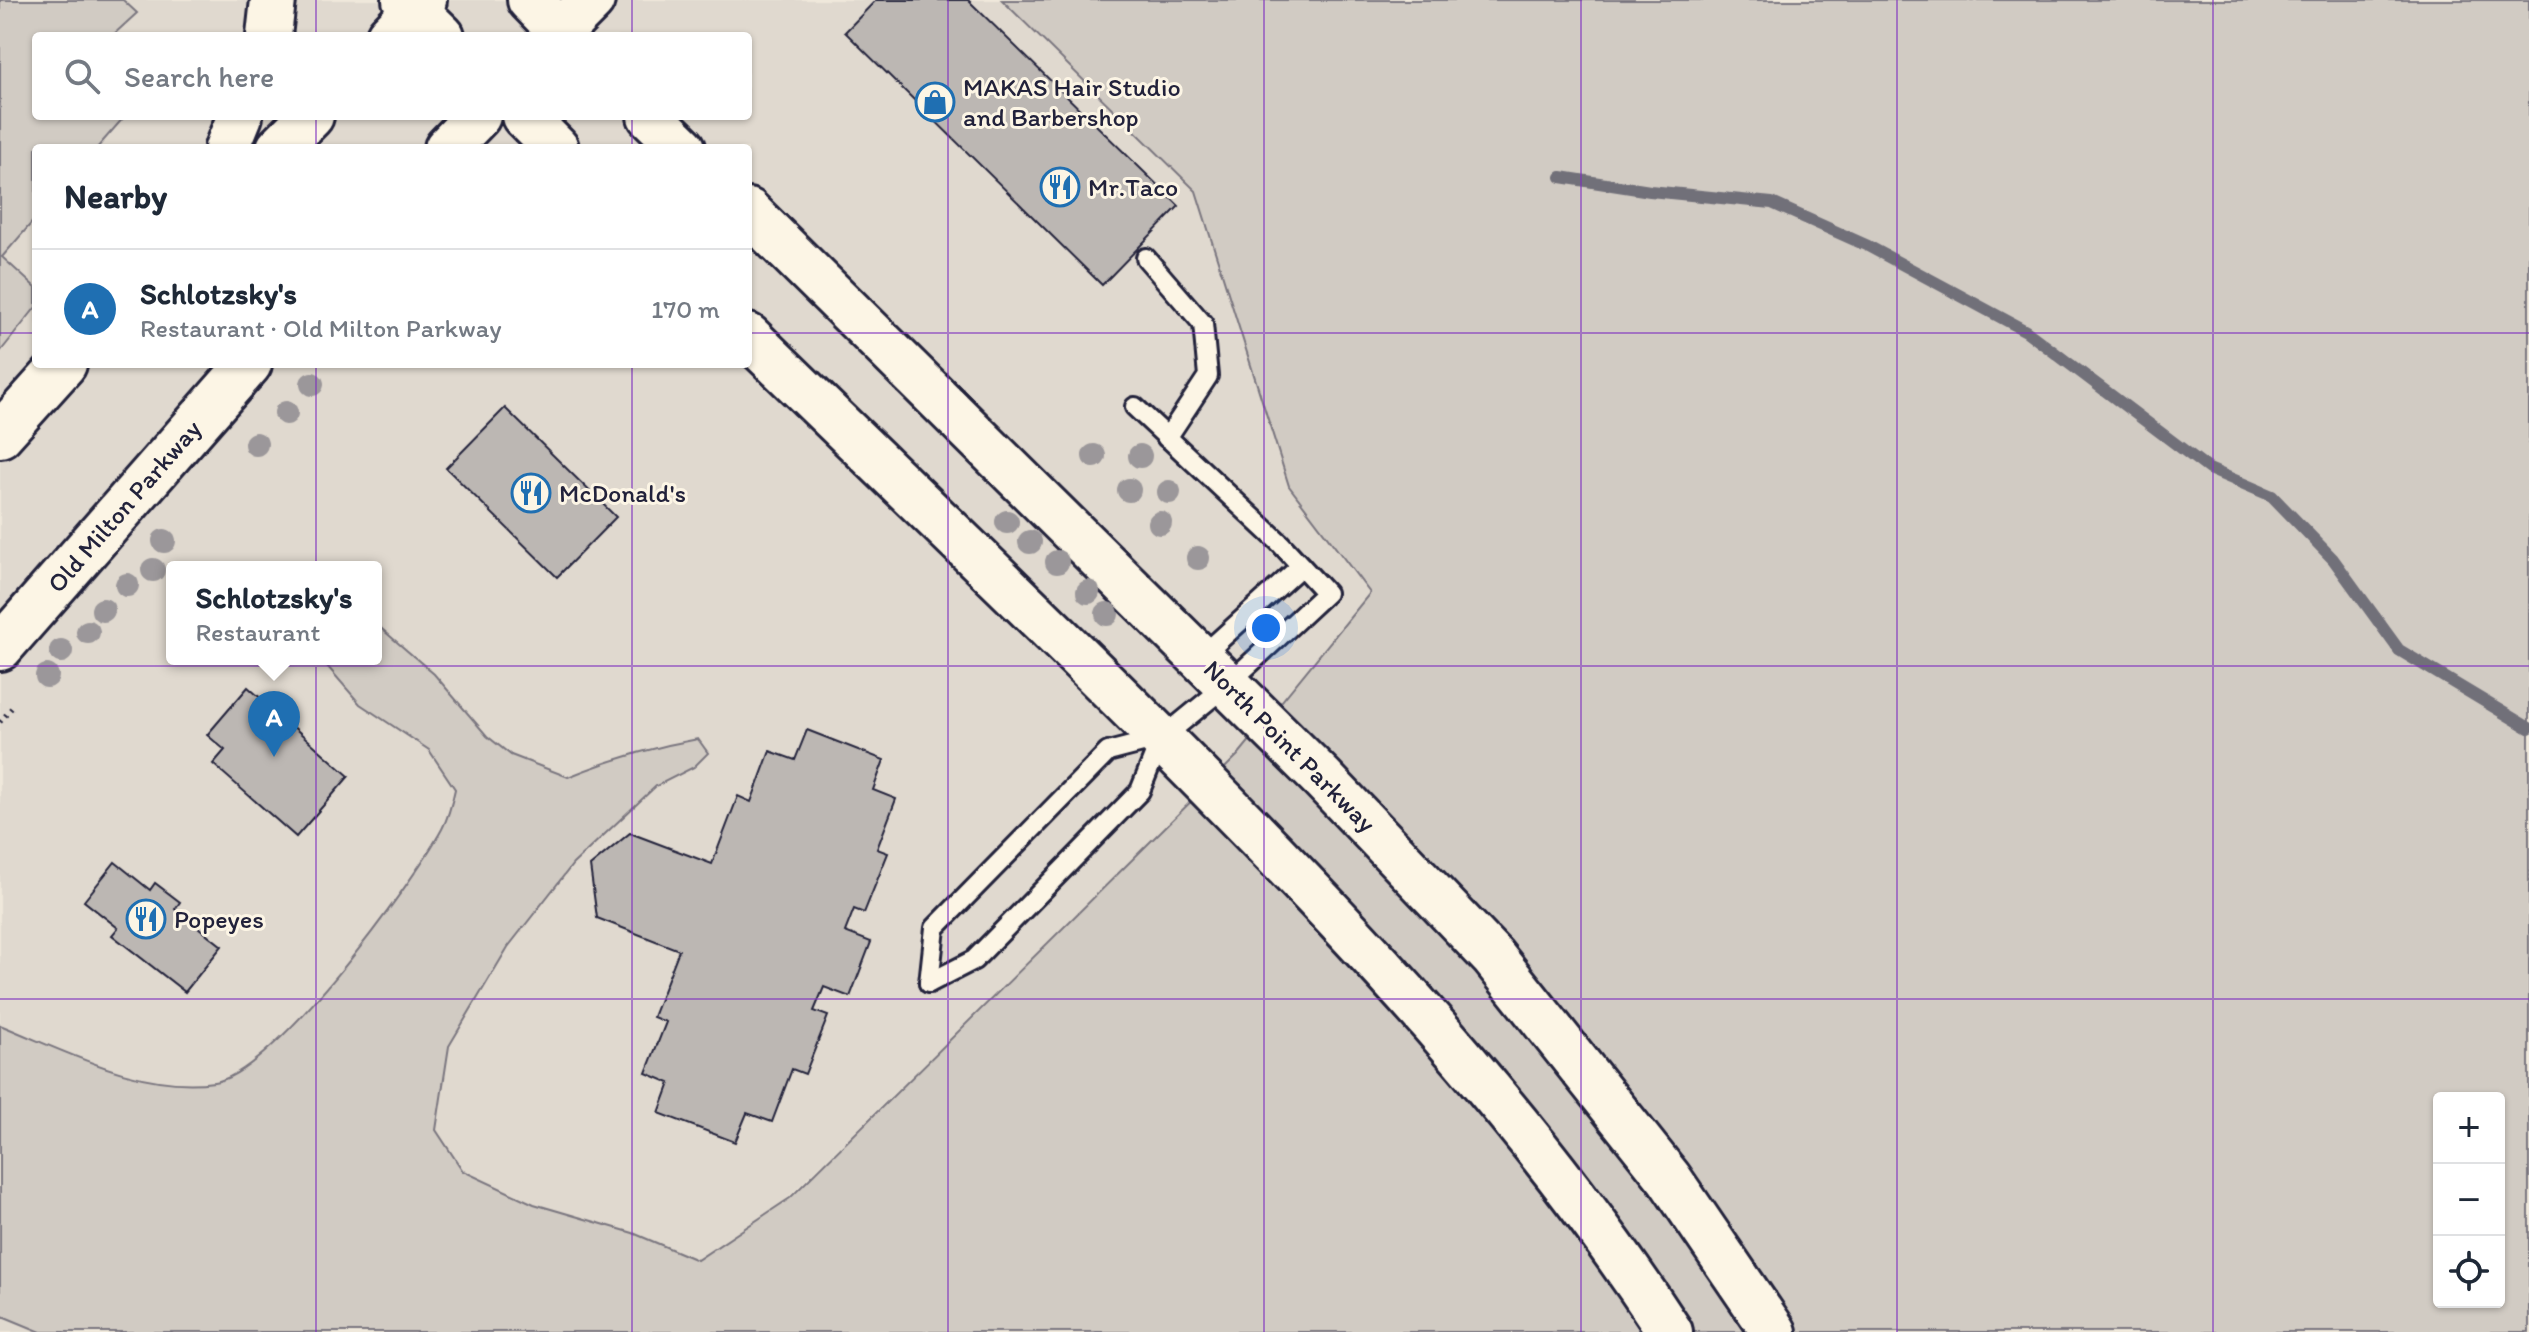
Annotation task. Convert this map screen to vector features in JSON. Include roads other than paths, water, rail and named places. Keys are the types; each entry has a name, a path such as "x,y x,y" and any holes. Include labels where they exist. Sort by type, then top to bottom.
{"main road":[{"path":"269,32 273,0"},
{"path":"530,0 559,32"},
{"path":"563,32 592,0"},
{"path":"229,144 238,120"},
{"path":"283,144 307,120"},
{"path":"451,144 474,120"},
{"path":"528,120 552,144"},
{"path":"654,120 679,144"},
{"name":"North Point Parkway","path":"752,215 1214,670 1493,957 1669,1178 1774,1332"},
{"path":"752,340 1162,738 1357,936 1425,1012 1596,1223 1670,1332"},
{"path":"0,435 60,368"},
{"name":"Old Milton Parkway","path":"0,648 245,368"}],"lane":[{"path":"1146,258 1203,324 1208,376 1167,438"},
{"path":"1135,407 1326,593 1214,670"},
{"path":"1162,738 1108,752 935,928 929,983 974,960 1140,791 1162,738 1301,566"}],"waterway":[{"path":"1561,177 1650,191 1772,203 1868,246 2026,331 2209,469 2272,496 2333,559 2399,650 2529,728"}],"place":[{"name":"MAKAS Hair Studio and Barbershop","path":"935,102"},
{"name":"Mr.Taco","path":"1060,187"},
{"name":"McDonald's","path":"531,493"},
{"name":"Schlotzsky's","path":"274,757"},
{"name":"Popeyes","path":"146,919"}]}
